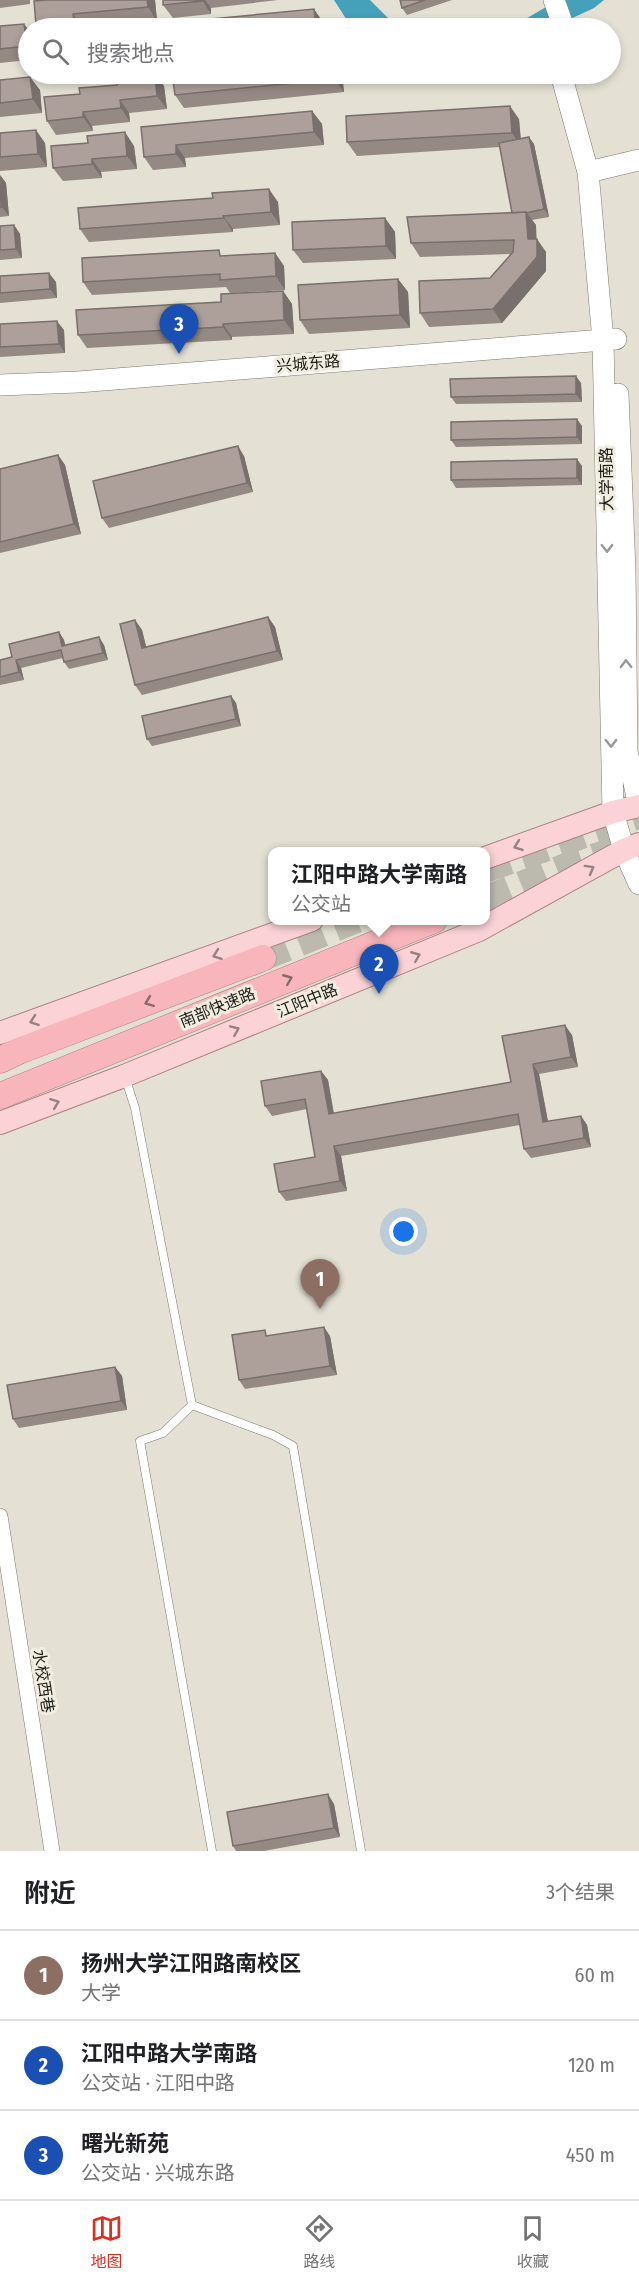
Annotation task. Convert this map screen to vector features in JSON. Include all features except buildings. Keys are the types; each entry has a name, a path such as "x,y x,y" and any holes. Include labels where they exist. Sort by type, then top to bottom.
{"highway":[{"name":"南部快速路","path":"0,1096 424,925"},
{"name":"南部快速路","path":"6,1056 263,958"},
{"path":"0,1107 198,1023 247,995"}],"main road":[{"path":"490,857 613,812 639,806"},
{"name":"江阳中路","path":"490,924 631,847"},
{"path":"0,1033 301,925"},
{"name":"江阳中路","path":"0,1123 124,1076 488,925"}],"street":[{"path":"541,0 546,18"},
{"path":"554,0 560,18"},
{"name":"大学南路","path":"564,84 594,170"},
{"name":"大学南路","path":"577,84 594,170 609,339 625,571 627,751 639,806"},
{"path":"594,170 639,160"},
{"name":"大学南路","path":"609,339 613,812 631,847 639,884"},
{"name":"兴城东路","path":"0,385 78,382 609,339"},
{"name":"水校西巷","path":"0,1516 52,1851"}],"lane":[{"path":"124,1076 135,1108 192,1405"},
{"path":"192,1405 163,1433 140,1441 212,1851"},
{"path":"192,1405 273,1435 292,1446 361,1851"}],"water":[{"path":"334,0 370,0 388,18 346,18"},
{"path":"558,0 604,0 594,8 572,18 527,18"}],"tunnel":[{"path":"490,868 639,816"},
{"path":"490,897 568,865 614,850"},
{"path":"263,958 345,925"}],"place":[{"name":"曙光新苑","path":"179,354"},
{"name":"江阳中路大学南路","path":"379,994"},
{"name":"扬州大学江阳路南校区","path":"320,1309"}]}
